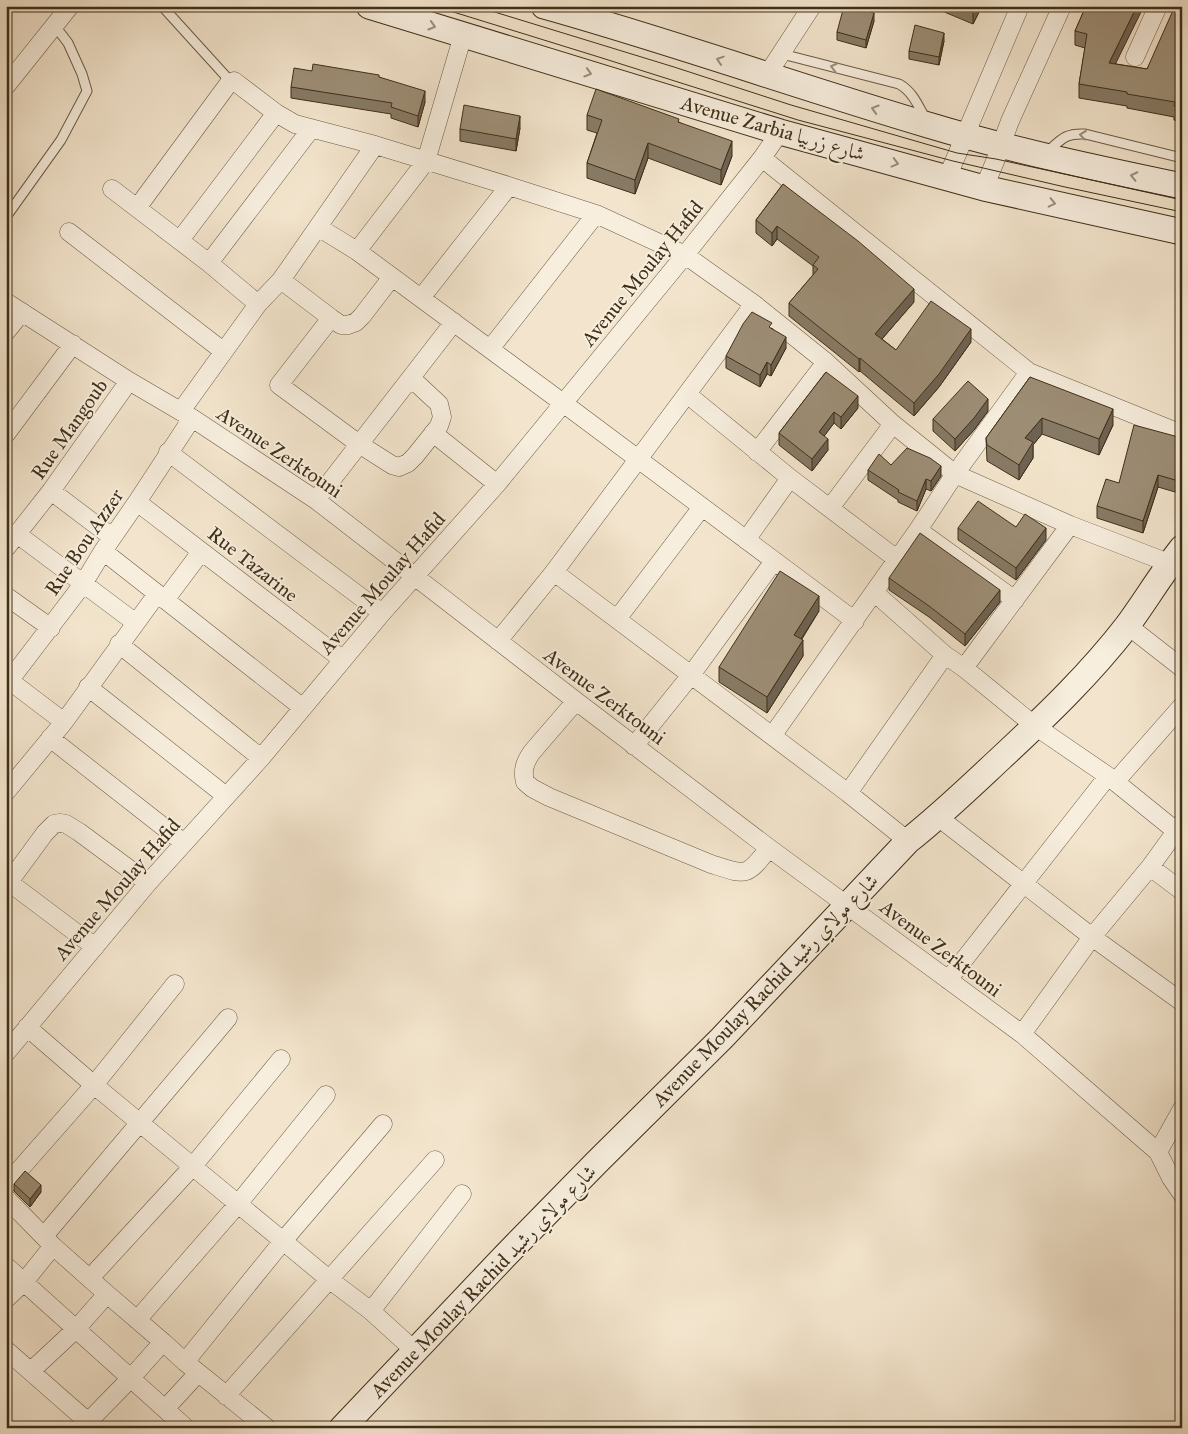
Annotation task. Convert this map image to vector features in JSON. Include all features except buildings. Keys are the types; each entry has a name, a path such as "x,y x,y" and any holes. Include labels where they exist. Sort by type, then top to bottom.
{"main road":[{"name":"Avenue Zarbia شارع زربيا","path":"369,6 780,132 984,188 1182,232"},
{"path":"544,6 964,135 1042,156 1182,186"},
{"name":"Avenue Moulay Rachid شارع مولاي رشيد","path":"342,1428 597,1162 722,1038 908,841 938,817 1075,686 1127,625 1178,560"}],"street":[{"path":"6,86 70,6"},
{"path":"768,75 812,6"},
{"path":"947,178 1020,6"},
{"path":"984,188 1010,120 1062,6"},
{"path":"1135,57 1158,6"},
{"path":"357,251 426,160 463,35"},
{"path":"137,208 231,82 236,82 276,113 296,124 426,160 596,214 684,255 754,304 826,362 893,424 954,474 1070,525 1178,560"},
{"path":"180,240 276,113"},
{"path":"209,262 311,129"},
{"name":"Avenue Moulay Hafid","path":"6,1053 148,883 261,758 382,613 497,484 762,158 780,132"},
{"name":"Rue Bou Azzer","path":"7,681 51,628 84,584 168,452 186,414 223,352 258,304 280,280 375,145"},
{"path":"762,158 1029,372 1182,434"},
{"path":"421,298 509,186"},
{"path":"112,189 209,262 258,304"},
{"path":"490,349 596,214"},
{"path":"318,227 357,251 454,322 855,621"},
{"path":"68,232 223,352"},
{"path":"280,280 330,318 341,325 348,325 356,322 362,316 392,277"},
{"name":"Avenue Zerktouni","path":"6,302 128,380 186,414 316,500 634,746 1022,1034 1158,1152"},
{"path":"498,641 554,572 754,304"},
{"path":"6,332 22,312"},
{"path":"330,318 279,385 359,444 392,465 402,466 408,463 442,421 439,404 410,378"},
{"path":"316,500 454,322"},
{"path":"6,434 73,344"},
{"path":"758,452 826,362"},
{"path":"772,736 898,560 954,474 1029,372"},
{"name":"Rue Mangoub","path":"6,548 51,491 128,380"},
{"path":"687,394 790,478 898,560"},
{"path":"830,508 893,424"},
{"path":"433,433 497,484"},
{"path":"168,452 382,613"},
{"path":"746,540 790,478"},
{"path":"51,491 161,597 303,708"},
{"name":"Rue Tazarine","path":"137,502 343,660"},
{"path":"617,619 702,507"},
{"path":"964,668 1070,525"},
{"path":"918,530 1015,600"},
{"path":"17,534 136,623"},
{"path":"6,792 64,722 136,623 201,552"},
{"path":"634,746 691,675 774,561"},
{"path":"554,572 848,793 908,841"},
{"path":"875,593 944,655 964,668 1035,726 1179,827 1150,867 1092,937 1022,1034"},
{"path":"6,596 51,628"},
{"path":"1127,625 1182,668"},
{"path":"120,644 261,758"},
{"path":"848,793 944,655"},
{"path":"7,681 64,722"},
{"path":"88,687 226,796"},
{"path":"576,701 526,760 524,768 525,782 532,788 549,797 711,864 738,873 755,867 769,848"},
{"path":"948,980 1024,883 1111,779 1182,706"},
{"path":"50,738 184,843"},
{"path":"938,817 1092,937 1182,1002"},
{"path":"95,947 7,881 45,833 54,824 66,824 148,883"},
{"path":"1150,867 1182,891"},
{"path":"6,1185 94,1085 175,984"},
{"path":"6,1299 24,1282 49,1241 140,1123 228,1018"},
{"path":"27,1027 94,1085 330,1280 371,1311 415,1350"},
{"path":"90,1278 193,1166 281,1059"},
{"path":"137,1320 238,1204 326,1094"},
{"path":"1182,1109 1158,1152 1182,1194"},
{"path":"6,1266 130,1378 172,1420 191,1367 284,1242 383,1124"},
{"path":"226,1396 435,1160"},
{"path":"371,1311 462,1194"},
{"path":"6,1198 49,1241 107,1294 191,1367 267,1428"},
{"path":"31,1372 76,1329 107,1294"},
{"path":"6,1350 88,1425 163,1342"}],"lane":[{"path":"162,6 231,82"},
{"path":"6,217 61,140 87,91 82,74 68,43 55,26"},
{"path":"782,54 899,84 911,93 929,125"},
{"path":"1042,156 1065,136 1075,133 1182,158"}],"tram line":[{"path":"434,6 798,120 953,161 1182,212"},
{"path":"475,6 791,105 957,153 996,159 1182,200"}]}
